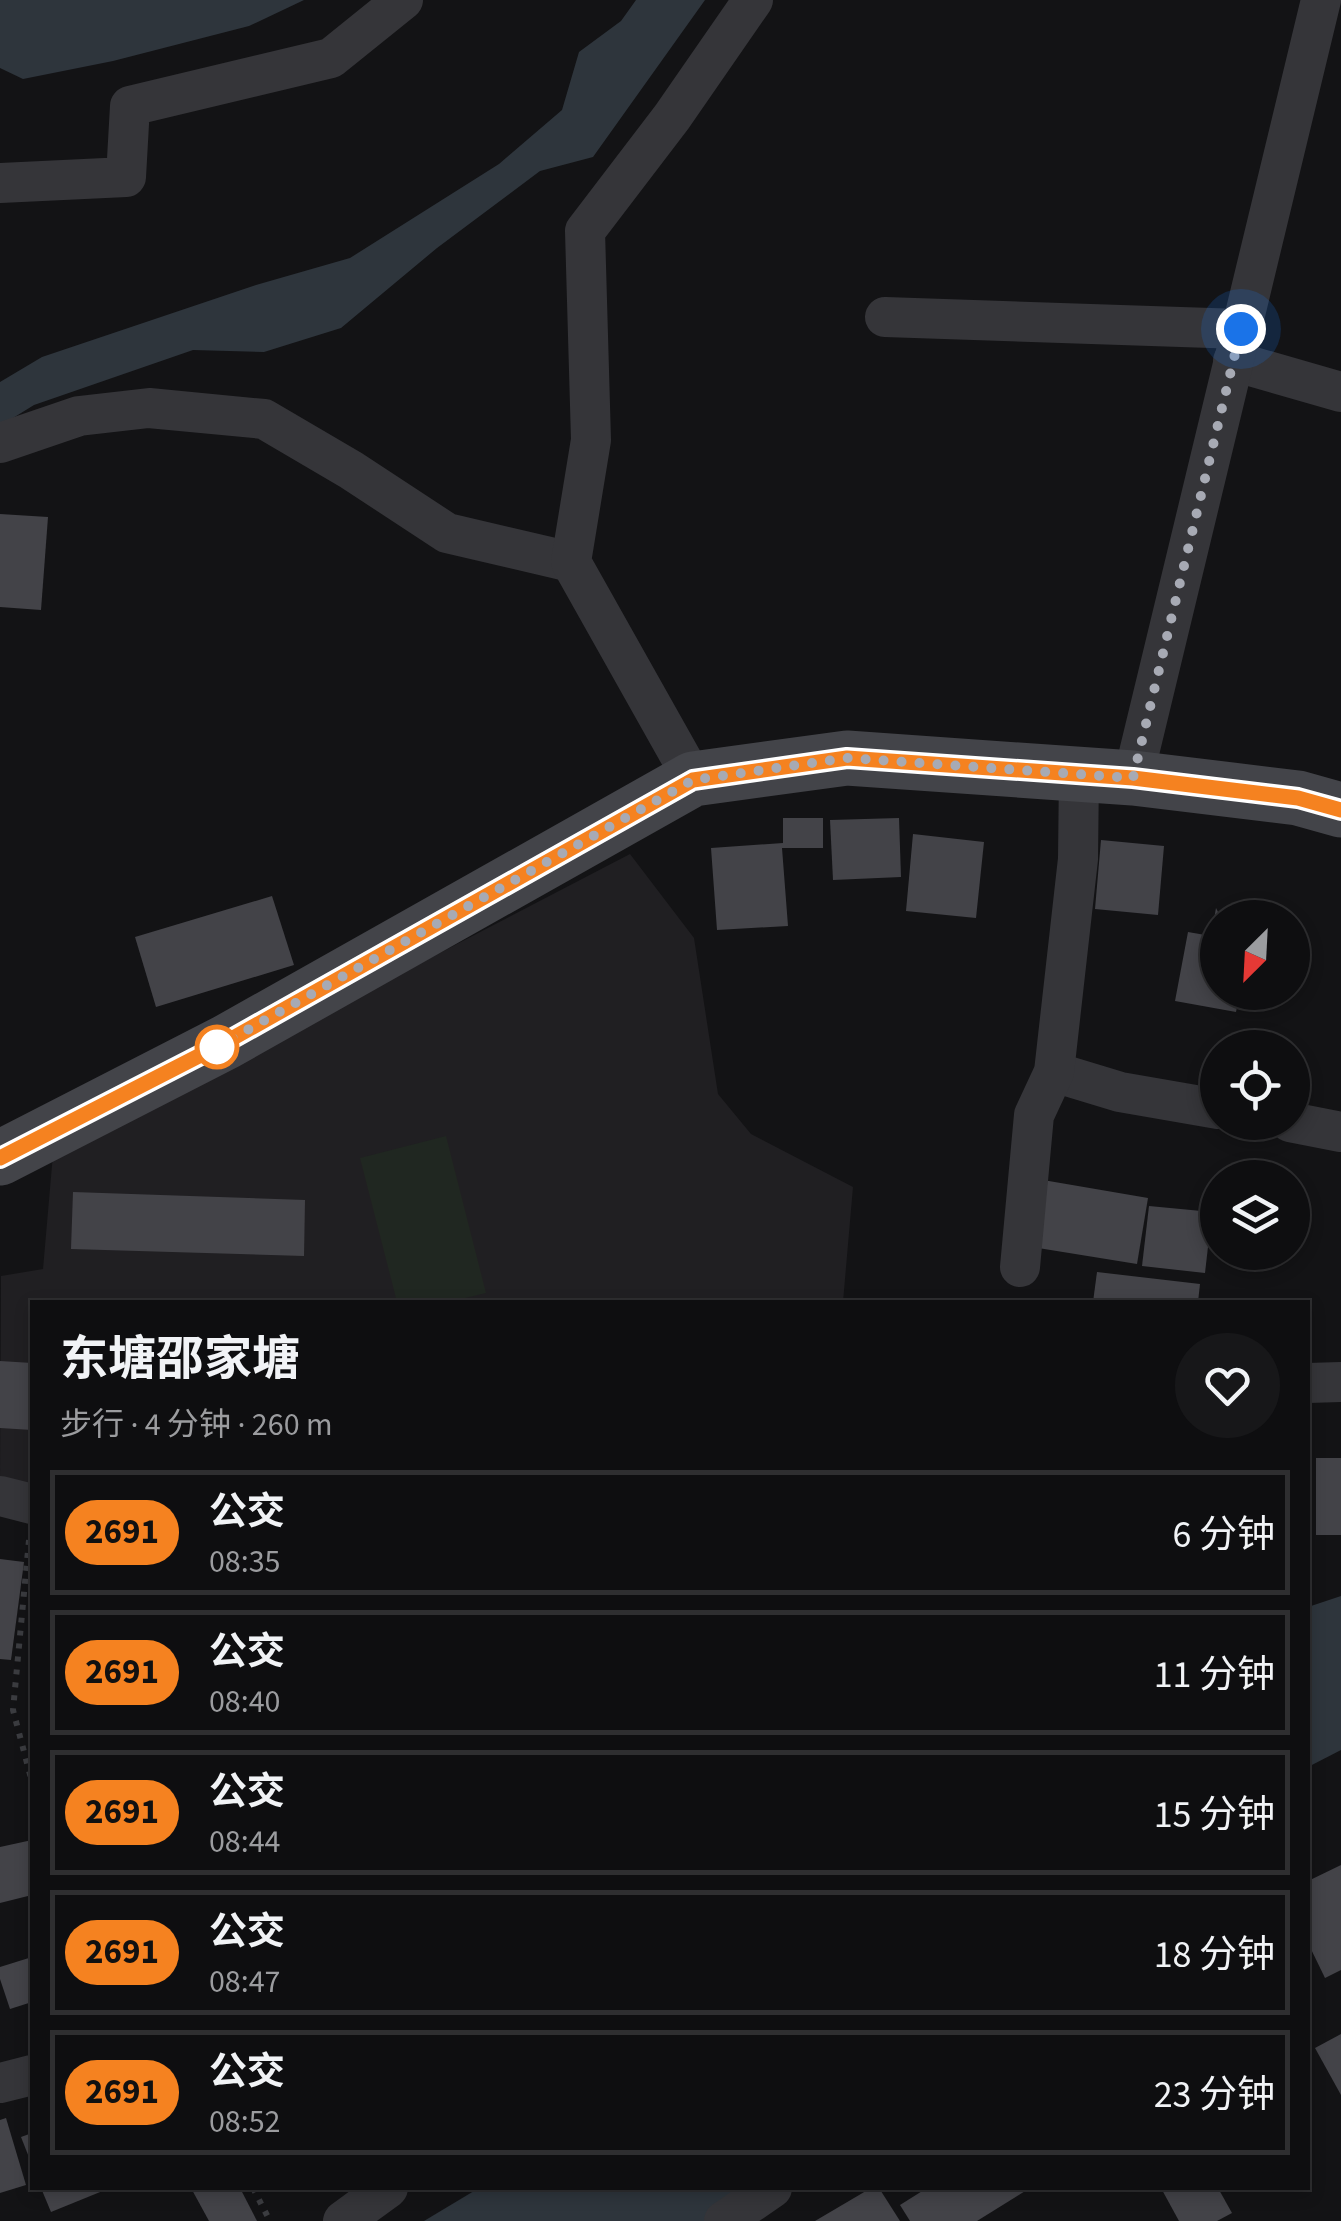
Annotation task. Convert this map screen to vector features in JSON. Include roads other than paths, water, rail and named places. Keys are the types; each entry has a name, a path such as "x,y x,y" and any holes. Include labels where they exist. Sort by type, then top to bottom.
{"street":[{"path":"0,183 126,177 130,106 330,58 403,0"},
{"path":"693,780 571,562 591,440 584,231 672,117 753,0"},
{"path":"1133,778 1321,0"},
{"path":"885,318 1237,345 1341,392"},
{"path":"0,443 79,416 148,408 264,419 446,533 571,562"},
{"path":"0,1158 226,1042 693,780 847,758 1079,772 1298,798 1341,810"},
{"path":"1020,1268 1034,1115 1054,1072 1078,858 1079,772"},
{"path":"1054,1072 1120,1092 1200,1107"},
{"path":"1310,1126 1341,1132"},
{"path":"1310,1383 1341,1382"},
{"path":"0,1496 30,1504"},
{"path":"0,2083 30,2076"},
{"path":"343,2221 385,2190"},
{"path":"724,2221 769,2190"}]}
